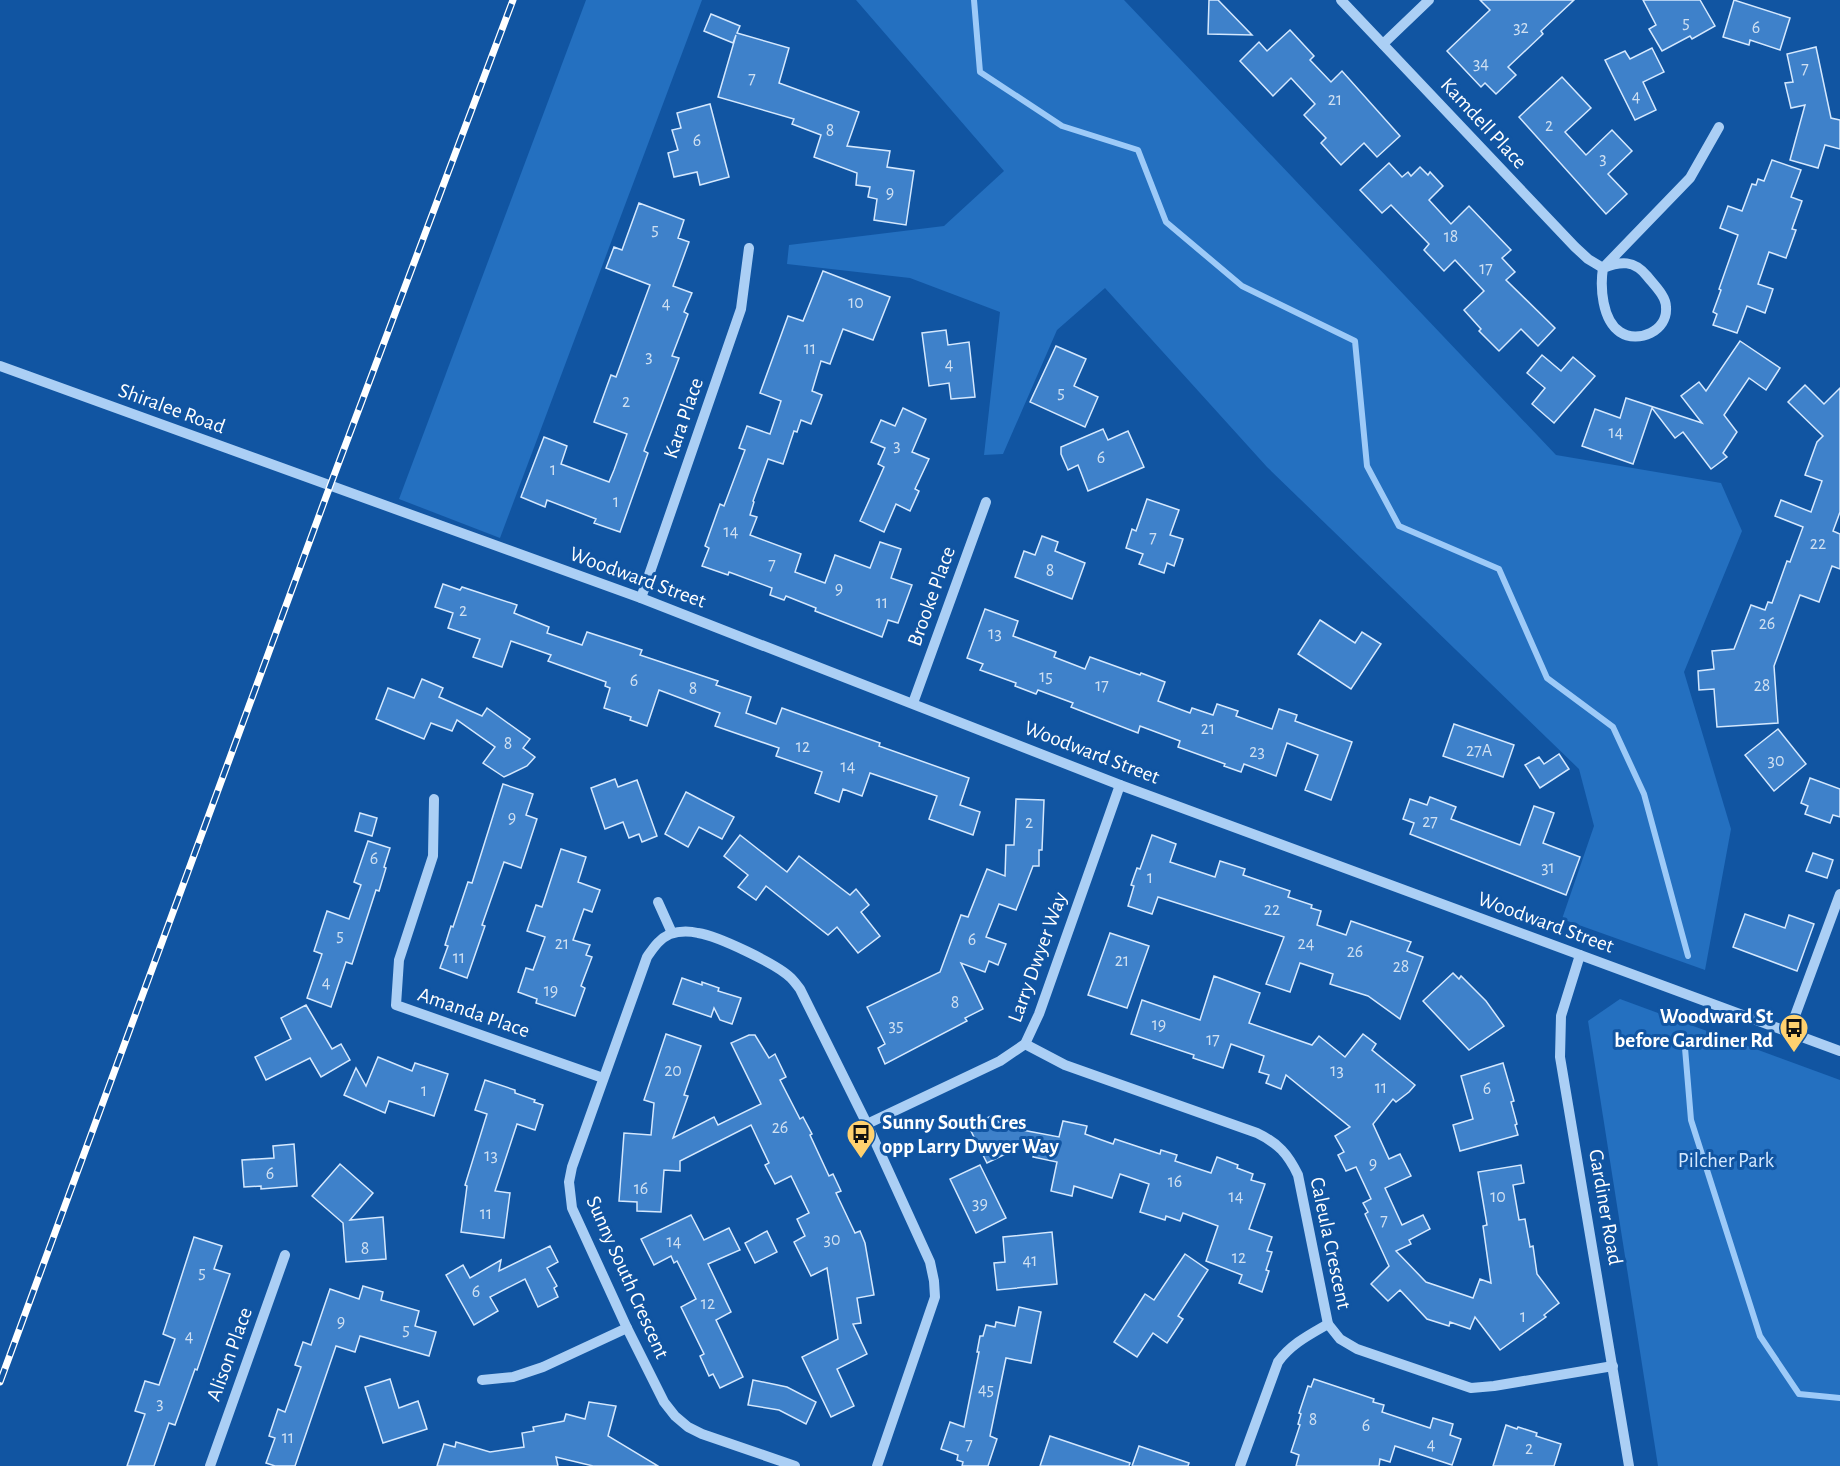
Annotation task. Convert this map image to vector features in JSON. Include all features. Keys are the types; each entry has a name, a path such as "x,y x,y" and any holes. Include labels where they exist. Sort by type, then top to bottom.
{"street":[{"name":"Kamdell Place","path":"1341,0 1575,248 1603,268"},
{"path":"1383,44 1430,0"},
{"path":"1603,268 1625,262 1643,271 1663,296 1666,307 1665,317 1658,328 1650,334 1639,336 1622,333 1614,328 1609,320 1602,292 1603,268 1690,178 1719,128"},
{"name":"Kara Place","path":"641,598 741,309 749,248"},
{"name":"Shiralee Road","path":"0,366 330,486"},
{"name":"Woodward Street","path":"330,486 641,598 1120,785 1840,1051"},
{"name":"Brooke Place","path":"913,703 986,502"},
{"name":"Larry Dwyer Way","path":"867,1124 1000,1061 1025,1044 1039,1014 1120,785"},
{"name":"Amanda Place","path":"434,799 433,856 399,960 396,1005 603,1078"},
{"path":"1789,1032 1840,894"},
{"path":"658,902 672,933 700,933 724,941 778,968 800,989 867,1124 930,1262 935,1297 877,1466"},
{"name":"Sunny South Crescent","path":"672,933 658,941 647,957 572,1167 569,1182 572,1208 627,1328 664,1402 675,1416 688,1427 702,1434 795,1466"},
{"name":"Gardiner Road","path":"1580,956 1561,1016 1560,1058 1629,1466"},
{"name":"Caleula Crescent","path":"1025,1044 1065,1065 1257,1133 1282,1148 1298,1175 1328,1324 1340,1339 1357,1349 1471,1388 1613,1366"},
{"name":"Alison Place","path":"210,1466 285,1255"},
{"path":"1240,1466 1278,1362 1286,1351 1328,1324"},
{"path":"482,1380 513,1377 543,1367 627,1328"}],"green space":[{"path":"586,0 702,0 500,538 399,499"},
{"path":"856,0 1124,0 1556,455 1721,483 1742,531 1684,672 1731,829 1705,970 1562,919 1594,826 1579,769 1267,467 1105,288 1057,330 1003,454 984,455 1000,312 910,278 787,264 789,245 944,226 1004,171"},
{"name":"Pilcher Park","path":"1620,999 1840,1080 1840,1466 1658,1466 1588,1021"}],"building":[{"path":"1209,0 1218,0 1252,35 1208,34"},
{"path":"1480,0 1574,0 1508,67 1516,75 1496,94 1485,83 1481,87 1447,51 1490,10"},
{"path":"1643,0 1700,0 1715,26 1692,39 1690,36 1662,51 1649,29 1656,25"},
{"path":"1734,0 1790,18 1780,50 1750,40 1749,45 1723,37"},
{"path":"711,14 740,26 737,33 789,48 779,83 859,112 847,146 890,151 887,167 914,171 906,225 874,220 877,199 868,197 870,187 856,185 857,173 814,157 821,135 792,124 794,119 718,97 736,35 733,43 704,31"},
{"path":"1290,30 1314,56 1310,60 1331,82 1342,71 1400,136 1377,157 1364,143 1341,165 1321,143 1326,138 1304,115 1315,104 1291,78 1273,96 1240,61 1259,42 1267,51"},
{"path":"1816,47 1831,118 1840,120 1840,149 1825,145 1818,168 1790,160 1805,105 1791,108 1785,83 1793,82 1787,54"},
{"path":"1652,48 1664,72 1643,82 1656,110 1635,120 1605,60 1625,51 1630,59"},
{"path":"1562,77 1591,108 1565,132 1586,155 1612,130 1632,151 1608,174 1627,194 1606,214 1519,117"},
{"path":"710,104 729,177 700,185 697,172 674,177 668,153 678,150 672,130 681,128 677,113"},
{"path":"1772,160 1801,170 1791,197 1802,201 1792,229 1796,230 1786,258 1769,252 1758,284 1773,289 1765,313 1747,306 1737,333 1713,325 1717,314 1713,312 1721,290 1719,289 1738,235 1720,228 1728,206 1742,211 1752,184 1756,185 1758,179 1764,181"},
{"path":"1389,163 1402,177 1408,172 1411,176 1420,167 1428,175 1430,172 1443,186 1429,200 1451,224 1469,206 1511,250 1502,258 1515,272 1506,280 1555,328 1538,346 1521,329 1499,351 1479,331 1481,329 1464,310 1484,291 1455,260 1444,271 1424,250 1429,244 1391,205 1382,213 1360,190"},
{"path":"639,203 684,220 678,238 689,242 673,286 692,293 684,312 688,314 672,356 679,358 644,451 648,453 620,532 594,523 596,519 547,500 545,507 521,497 544,437 567,446 561,464 609,482 614,470 627,434 594,422 611,375 616,377 650,285 606,268 614,247 622,250"},
{"path":"823,271 890,297 873,340 843,329 830,364 821,361 812,391 822,395 811,424 801,420 797,432 794,431 783,464 768,459 753,501 750,515 757,517 750,535 801,554 795,572 825,583 835,555 870,568 880,542 901,549 891,578 912,585 898,623 888,620 882,637 815,611 816,608 786,596 784,600 770,595 772,588 729,572 728,575 702,566 709,548 705,546 720,504 724,506 745,450 739,448 747,426 770,434 781,401 760,393 788,316 803,321"},
{"path":"946,330 948,345 969,342 975,397 951,399 949,383 929,386 922,333"},
{"path":"1740,341 1780,368 1766,390 1749,378 1724,415 1737,432 1723,453 1727,457 1711,469 1683,432 1675,438 1652,408 1633,464 1582,446 1595,409 1620,418 1626,398 1702,423 1681,396 1699,382 1706,391"},
{"path":"1056,346 1086,359 1074,386 1098,397 1085,427 1030,402"},
{"path":"1542,355 1561,371 1573,357 1595,376 1554,423 1532,404 1545,388 1527,373"},
{"path":"1805,385 1824,404 1840,388 1840,512 1833,531 1840,534 1840,569 1832,566 1819,602 1800,595 1774,666 1778,723 1717,727 1714,689 1699,690 1698,671 1714,669 1712,651 1734,649 1751,605 1765,610 1768,602 1772,603 1787,561 1790,562 1803,527 1775,516 1781,500 1811,512 1822,481 1805,475 1817,442 1823,436 1788,402"},
{"path":"903,408 926,419 912,452 929,459 915,489 919,491 910,511 896,504 884,532 860,521 884,467 878,464 885,448 871,442 881,420 895,426"},
{"path":"1103,429 1108,440 1128,431 1144,467 1088,491 1078,465 1068,470 1061,454 1061,447"},
{"path":"1147,499 1179,510 1170,535 1183,539 1174,566 1167,563 1164,573 1139,564 1143,554 1126,548 1132,529 1136,531"},
{"path":"1042,536 1058,542 1055,551 1085,563 1072,599 1015,577 1024,551 1035,555"},
{"path":"443,584 460,590 462,587 517,605 514,613 549,627 547,633 582,645 587,632 642,650 640,655 718,681 716,685 751,697 746,713 776,724 782,708 969,778 960,805 980,812 973,835 929,819 937,796 870,773 862,796 843,789 839,802 815,793 822,772 776,756 779,748 715,726 720,713 659,690 647,726 630,720 631,717 604,708 610,688 605,686 606,682 548,661 551,655 511,641 502,667 473,657 480,639 448,628 453,613 435,607"},
{"path":"985,609 1018,621 1013,636 1056,652 1054,657 1085,669 1090,657 1165,682 1158,701 1190,713 1192,708 1213,715 1217,704 1238,711 1236,716 1272,729 1279,709 1297,715 1295,721 1352,742 1331,800 1305,790 1318,755 1287,743 1276,776 1244,764 1241,772 1178,747 1180,741 1140,726 1138,733 1071,707 1073,703 1038,690 1036,694 1015,686 1016,683 980,670 983,664 967,658"},
{"path":"1320,620 1355,643 1362,632 1381,644 1351,689 1298,654"},
{"path":"422,679 443,688 439,697 482,716 487,708 530,739 523,748 535,757 527,766 504,777 483,763 495,747 457,720 452,731 431,723 424,739 376,719 388,688 414,698"},
{"path":"1454,724 1514,745 1503,777 1443,756"},
{"path":"1778,729 1806,764 1774,791 1745,755"},
{"path":"1559,754 1569,769 1540,788 1525,765 1539,757 1544,764"},
{"path":"1810,778 1840,789 1840,817 1833,815 1830,823 1805,814 1808,806 1801,803"},
{"path":"615,779 618,787 637,780 657,836 642,842 639,834 629,838 623,822 605,829 591,788"},
{"path":"503,784 533,794 526,815 537,819 521,868 504,862 482,925 485,926 467,978 440,968 448,946 445,945 451,926 453,927 468,882 472,883"},
{"path":"686,792 734,817 722,839 699,827 688,847 665,834"},
{"path":"1430,797 1456,807 1451,819 1520,845 1534,806 1554,813 1543,843 1580,857 1566,895 1410,834 1414,823 1403,819 1410,799 1427,805"},
{"path":"1016,799 1044,800 1042,850 1039,850 1039,866 1033,866 1016,910 999,904 986,937 1006,944 998,965 989,961 985,972 961,963 983,1009 965,1018 967,1021 885,1064 878,1048 885,1044 867,1007 940,972 961,915 968,917 987,869 1005,876 1006,845 1014,845"},
{"path":"360,813 377,818 372,836 355,831"},
{"path":"740,835 787,872 799,856 850,895 856,889 869,905 861,912 880,936 858,953 837,927 828,935 766,886 756,900 738,887 748,875 724,856"},
{"path":"1152,835 1176,844 1170,862 1215,877 1220,861 1245,869 1243,875 1290,891 1288,897 1312,905 1311,908 1321,911 1317,925 1346,935 1351,921 1411,942 1407,951 1423,957 1400,1019 1368,996 1330,984 1333,974 1300,963 1290,992 1266,984 1284,937 1158,897 1152,914 1128,906 1134,886 1131,885 1137,868 1140,869"},
{"path":"368,841 390,848 384,867 386,868 379,891 376,890 352,964 346,962 331,1007 307,998 322,954 314,951 327,911 349,919 361,885 354,882"},
{"path":"561,849 586,857 578,882 600,890 592,912 584,909 573,940 590,945 586,955 592,957 581,986 585,988 575,1016 536,1003 537,999 518,992 526,968 533,970 545,937 527,931 536,905 542,907"},
{"path":"1813,853 1833,860 1827,878 1806,871"},
{"path":"1745,914 1785,928 1789,915 1814,924 1797,971 1733,947"},
{"path":"1110,933 1149,946 1127,1008 1088,995"},
{"path":"1453,973 1459,979 1461,976 1486,1001 1504,1026 1469,1050 1423,1001"},
{"path":"1214,976 1260,993 1249,1023 1312,1045 1319,1036 1345,1057 1363,1034 1376,1044 1372,1050 1415,1085 1396,1102 1393,1099 1373,1124 1389,1159 1400,1154 1411,1176 1385,1188 1402,1225 1423,1215 1430,1229 1409,1240 1411,1244 1396,1251 1426,1282 1473,1298 1480,1279 1491,1283 1483,1226 1487,1225 1478,1172 1521,1165 1524,1183 1513,1185 1519,1220 1525,1219 1530,1247 1533,1246 1537,1274 1559,1303 1544,1315 1546,1317 1500,1350 1475,1317 1470,1329 1450,1322 1449,1326 1427,1319 1400,1290 1388,1301 1371,1284 1389,1266 1365,1214 1368,1212 1363,1203 1371,1199 1356,1167 1346,1171 1338,1155 1344,1152 1335,1136 1350,1127 1286,1075 1281,1089 1266,1083 1269,1075 1259,1072 1264,1056 1231,1044 1223,1068 1193,1058 1194,1055 1131,1034 1142,1000 1200,1020"},
{"path":"682,978 702,985 702,982 719,988 718,991 741,998 732,1024 720,1020 714,1008 711,1017 673,1004"},
{"path":"306,1005 332,1049 341,1044 350,1060 321,1077 310,1058 266,1080 255,1057 291,1039 281,1018"},
{"path":"666,1034 701,1046 684,1095 688,1096 673,1138 714,1117 718,1125 761,1104 731,1043 749,1035 755,1035 769,1058 775,1054 786,1077 780,1080 800,1119 803,1117 812,1134 810,1135 829,1176 833,1174 841,1191 836,1193 855,1233 860,1231 865,1243 874,1295 857,1298 861,1323 853,1324 867,1354 837,1369 854,1406 831,1417 802,1357 838,1339 827,1268 811,1276 794,1242 805,1236 797,1219 809,1213 791,1176 775,1184 765,1165 769,1163 751,1125 680,1161 680,1171 664,1170 661,1212 637,1211 637,1202 619,1201 624,1133 651,1135 654,1103 644,1100"},
{"path":"378,1057 412,1071 415,1063 448,1074 434,1116 389,1101 385,1113 344,1095 356,1068 366,1086"},
{"path":"1503,1063 1514,1101 1511,1102 1518,1135 1460,1151 1453,1125 1473,1119 1461,1076"},
{"path":"485,1080 515,1090 515,1093 543,1105 535,1130 517,1124 495,1191 510,1193 504,1238 461,1232 467,1186 465,1185 487,1114 475,1110"},
{"path":"995,1114 1000,1124 1012,1118 1017,1129 1059,1137 1063,1121 1087,1126 1085,1134 1113,1144 1115,1139 1160,1154 1161,1150 1177,1155 1175,1161 1211,1173 1217,1157 1253,1174 1251,1180 1265,1184 1249,1229 1272,1237 1267,1251 1272,1252 1266,1270 1269,1271 1262,1292 1239,1283 1242,1275 1206,1261 1218,1226 1183,1213 1180,1221 1166,1216 1165,1220 1140,1212 1149,1184 1120,1174 1112,1198 1074,1186 1072,1196 1051,1191 1057,1162 1033,1157 1038,1138 987,1163 969,1127"},
{"path":"294,1144 297,1186 261,1189 261,1186 244,1187 242,1160 274,1158 273,1146"},
{"path":"340,1164 373,1193 350,1220 383,1217 386,1259 346,1262 343,1223 312,1196"},
{"path":"980,1165 1006,1218 976,1233 950,1179"},
{"path":"691,1215 704,1240 729,1228 740,1250 708,1264 731,1312 716,1320 743,1377 720,1388 713,1374 709,1376 700,1356 704,1354 681,1307 696,1299 677,1261 674,1263 671,1256 654,1265 641,1239"},
{"path":"767,1231 777,1252 755,1263 745,1243"},
{"path":"1052,1232 1057,1284 997,1290 994,1263 1005,1262 1003,1237"},
{"path":"194,1237 222,1246 214,1269 230,1274 197,1370 195,1369 175,1425 169,1423 154,1466 127,1466 145,1414 135,1411 145,1381 159,1385 175,1339 163,1334"},
{"path":"550,1246 558,1262 547,1268 557,1286 554,1288 558,1297 538,1307 525,1279 490,1297 498,1311 474,1325 446,1275 463,1265 470,1278 501,1260 499,1271"},
{"path":"1185,1254 1208,1270 1178,1316 1183,1319 1167,1343 1153,1333 1137,1357 1114,1342 1145,1294 1154,1300"},
{"path":"363,1286 383,1292 381,1300 419,1311 415,1326 436,1332 429,1356 360,1336 355,1352 336,1346 295,1466 275,1466 266,1463 275,1438 269,1436 278,1409 285,1412 301,1367 295,1365 303,1342 311,1345 330,1289 359,1299"},
{"path":"1019,1307 1041,1312 1031,1363 1006,1358 990,1436 997,1439 988,1466 962,1466 963,1462 957,1460 958,1455 941,1449 950,1422 964,1427 980,1336 983,1336 986,1325 995,1327 996,1322 1015,1326"},
{"path":"390,1379 399,1408 418,1401 427,1429 383,1443 365,1387"},
{"path":"1314,1379 1374,1399 1373,1402 1384,1405 1382,1412 1430,1428 1433,1418 1453,1424 1450,1435 1461,1439 1452,1465 1395,1446 1390,1462 1380,1459 1379,1466 1296,1466 1299,1455 1291,1452 1300,1425 1298,1424 1301,1414 1299,1413 1308,1386 1311,1387"},
{"path":"753,1380 787,1387 816,1402 806,1424 779,1410 748,1405"},
{"path":"589,1402 616,1406 608,1436 658,1466 593,1466 556,1457 558,1466 437,1466 444,1444 455,1447 456,1442 490,1452 524,1447 522,1433 534,1431 533,1427 564,1421 566,1414 585,1419"},
{"path":"1506,1425 1537,1433 1536,1436 1561,1444 1554,1466 1493,1466"},
{"path":"1050,1436 1130,1463 1129,1466 1040,1466"},
{"path":"1139,1446 1189,1463 1188,1466 1132,1466"}],"waterway":[{"path":"974,0 980,72 1062,126 1138,150 1166,222 1242,286 1355,341 1367,466 1399,526 1499,569 1547,678 1613,727 1644,794 1688,956"},
{"path":"1684,1036 1691,1120 1760,1336 1799,1394 1840,1398"}],"railway":[{"path":"0,1382 330,486 513,0"}],"place":[{"name":"Woodward St before Gardiner Rd","path":"1794,1054"},
{"name":"Sunny South Cres opp Larry Dwyer Way","path":"861,1160"}]}
